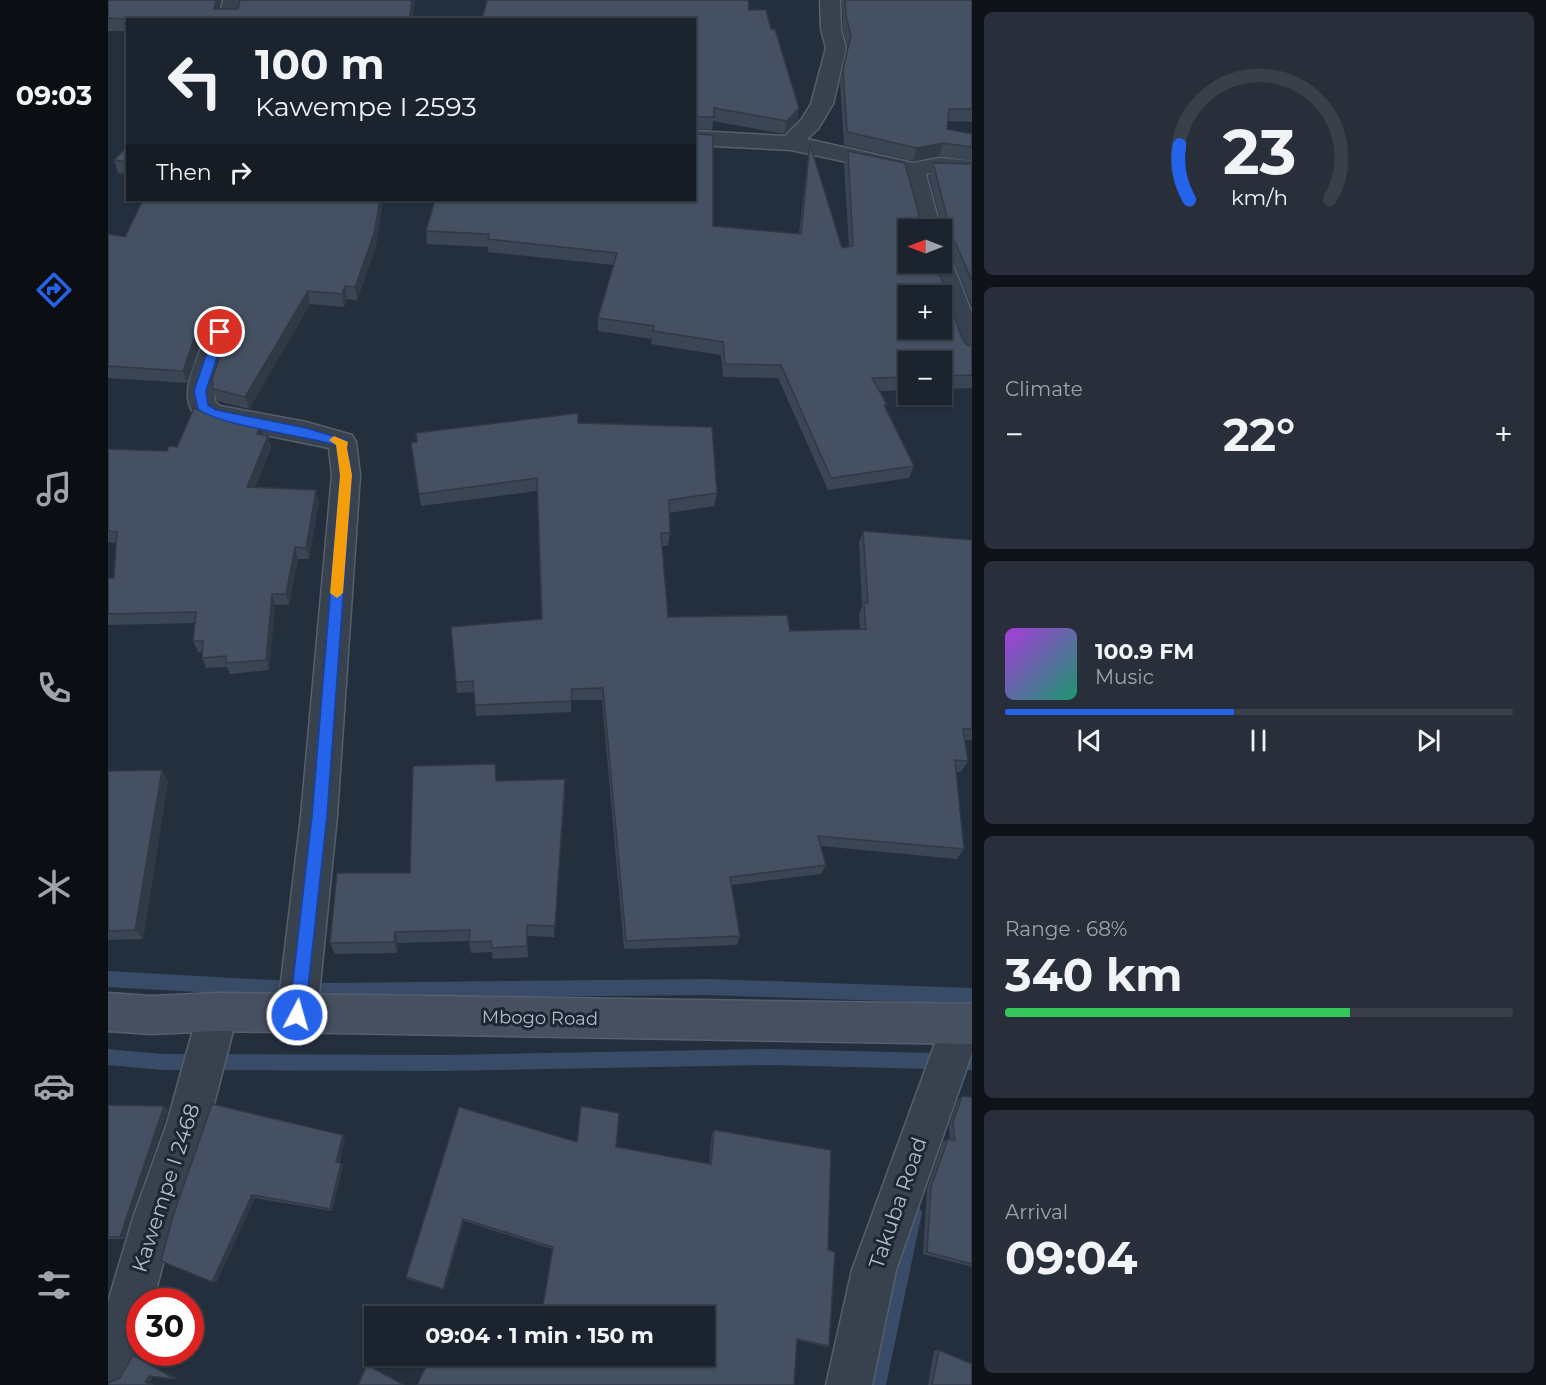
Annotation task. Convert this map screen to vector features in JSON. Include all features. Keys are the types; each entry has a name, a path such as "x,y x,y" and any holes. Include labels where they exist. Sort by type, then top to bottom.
{"street":[{"path":"229,18 233,0"},
{"path":"791,143 810,124 822,104 836,48 831,29 830,0"},
{"path":"696,138 791,143 851,154 913,170 939,165 972,168"},
{"path":"913,170 926,219"},
{"path":"944,273 972,349"},
{"path":"220,332 200,391 202,406 212,414 306,432 342,442 346,475 319,816 297,1015"},
{"name":"Mbogo Road","path":"108,1012 152,1015 218,1012 967,1024"},
{"name":"Kawempe I 2468","path":"108,1361 119,1342 154,1218 188,1123 218,1012"},
{"name":"Takuba Road","path":"849,1385 874,1270 967,1024"}],"building":[{"path":"108,0 216,0 214,9 238,9 240,0 412,0 409,18 108,18"},
{"path":"487,0 748,0 749,10 766,10 771,29 775,29 799,108 787,121 714,108 714,117 696,117 696,18 482,18"},
{"path":"845,0 972,0 972,109 949,109 947,129 972,134 972,147 943,143 917,148 847,132 843,69 851,35"},
{"path":"696,134 713,135 713,226 801,234 810,144 842,248 853,246 848,151 905,163 920,219 898,219 898,273 939,273 943,285 898,285 898,339 952,339 952,310 962,338 967,345 972,346 972,375 952,376 952,351 898,351 898,377 872,378 887,405 884,405 914,466 831,478 781,365 725,364 723,342 653,331 654,326 598,318 617,253 488,239 489,234 426,231 435,201 696,201"},
{"path":"126,148 126,162 114,160"},
{"path":"933,163 972,164 972,281 955,242 952,241 952,219 945,219 947,217"},
{"path":"143,201 380,201 374,234 355,287 345,286 342,294 308,291 245,397 213,389 212,379 232,320 226,311 216,308 207,311 201,318 183,371 108,366 108,234 125,237"},
{"path":"194,408 208,414 232,419 231,421 260,425 257,434 268,436 247,487 316,490 306,548 295,547 286,594 272,594 266,660 226,663 226,656 202,658 203,641 193,641 196,612 108,614 108,578 114,578 117,532 108,531 108,449 167,451 169,446 177,447"},
{"path":"578,413 578,423 712,427 717,493 669,500 670,533 661,533 668,617 787,615 790,631 866,629 864,603 868,603 863,531 972,540 972,729 963,729 968,761 955,760 964,849 818,836 826,865 730,877 740,936 626,941 603,688 572,689 571,701 475,705 473,681 456,682 451,627 542,619 537,478 419,494 411,443 417,442 416,433"},
{"path":"495,764 496,781 565,779 555,926 527,925 527,946 492,948 491,941 469,942 470,930 395,932 394,942 330,943 337,873 410,873 413,766"},
{"path":"162,770 135,930 108,931 108,771"},
{"path":"962,1096 972,1097 972,1264 927,1252 931,1187 948,1139 955,1141 953,1122"},
{"path":"212,1104 343,1135 336,1162 341,1163 330,1209 252,1195 212,1282 161,1261 173,1216"},
{"path":"108,1105 164,1106 120,1237 108,1237"},
{"path":"581,1106 619,1113 616,1147 711,1164 714,1130 831,1150 828,1250 835,1252 829,1346 797,1339 794,1385 417,1385 426,1366 715,1366 715,1306 543,1306 553,1247 463,1219 443,1289 406,1277 459,1107 577,1142"},
{"path":"939,1350 972,1364 972,1385 932,1385"},
{"path":"127,1366 152,1366 175,1379 149,1376 145,1382 151,1385 108,1385 120,1378"},
{"path":"367,1366 369,1366 404,1385 358,1385"}],"waterway":[{"path":"108,979 326,991 709,987 972,996"},
{"path":"108,1057 162,1062 442,1063 769,1057 972,1062"},
{"path":"877,1385 913,1213"}],"slow traffic":[{"path":"334,440 342,442 346,475 337,593"}],"route":[{"path":"220,332 200,391 202,406 212,414 306,432 342,442 346,475 319,816 297,1015"}]}
